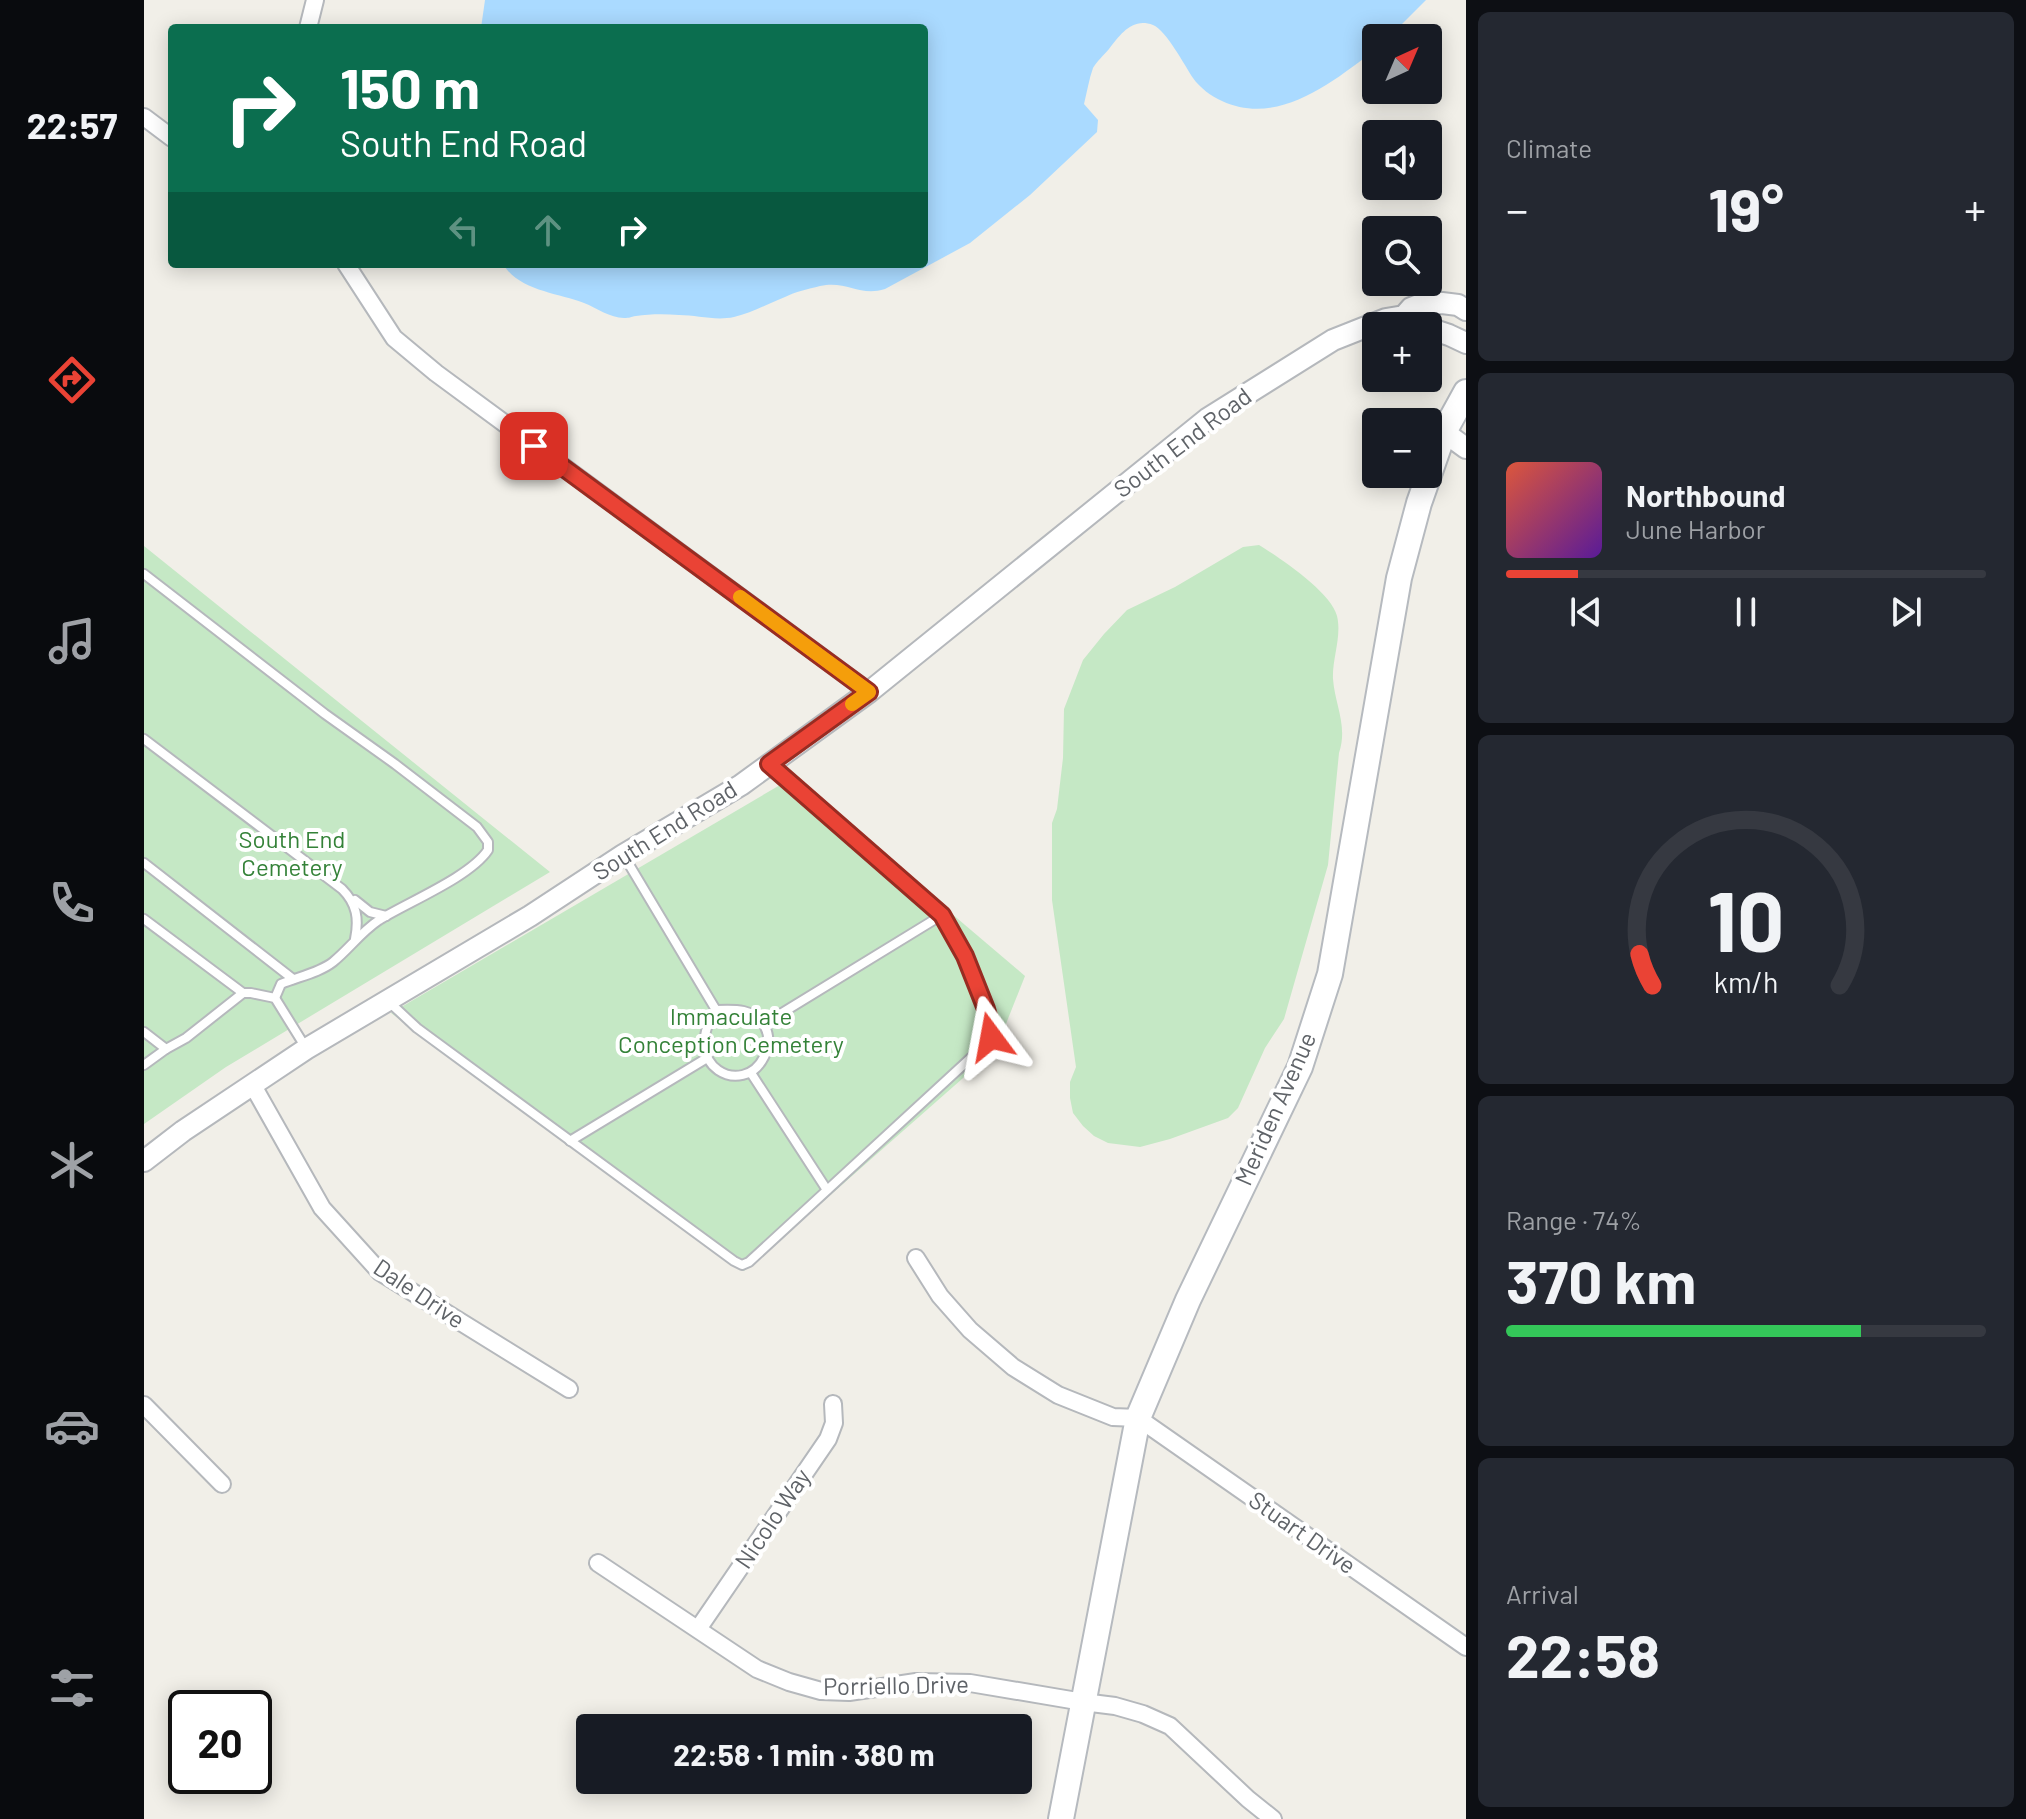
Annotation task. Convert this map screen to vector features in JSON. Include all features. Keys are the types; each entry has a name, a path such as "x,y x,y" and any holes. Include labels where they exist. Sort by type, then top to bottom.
{"main road":[{"name":"Meriden Avenue","path":"1061,1819 1138,1418 1188,1300 1300,1067 1330,974 1399,578 1419,503 1444,432 1466,392"}],"street":[{"path":"309,24 315,0"},
{"path":"144,117 168,135"},
{"path":"349,268 394,338 436,373 869,692"},
{"name":"South End Road","path":"1411,312 1411,308 1421,304 1442,303 1458,305 1466,310"},
{"name":"South End Road","path":"144,1161 183,1131 306,1049 530,916 623,855 741,785 869,692 1207,419 1333,340 1362,329"},
{"path":"1442,333 1466,343"},
{"path":"1444,432 1466,448"},
{"name":"Dale Drive","path":"252,1084 322,1208 380,1272 569,1389"},
{"path":"916,1258 940,1296 970,1330 1013,1367 1058,1395 1113,1417 1138,1418"},
{"name":"Nicolo Way","path":"698,1629 828,1439 834,1423 833,1404"},
{"path":"144,1405 222,1484"},
{"name":"Stuart Drive","path":"1138,1418 1466,1647"},
{"name":"Porriello Drive","path":"598,1563 757,1669 821,1691 849,1692 943,1681 1115,1706 1143,1714 1170,1726 1273,1819"}],"lane":[{"path":"144,574 446,804 484,835 488,842 488,850 479,860 444,884 386,916 331,964 281,984 275,998"},
{"path":"144,739 370,912 386,916"},
{"path":"388,1001 417,1028 570,1141 742,1265 749,1262 941,1087 991,1037 986,1009 965,956 942,915 769,764"},
{"path":"623,855 716,1010"},
{"path":"144,863 293,979"},
{"path":"351,897 357,916 355,940"},
{"path":"764,1024 942,915"},
{"path":"144,919 243,993 275,998 306,1049"},
{"path":"271,962 281,984"},
{"path":"144,1065 186,1038 243,993"},
{"path":"738,1009 754,1015 764,1024 768,1035 767,1052 751,1073 729,1075 717,1069 704,1054 706,1028 716,1010 738,1009"},
{"path":"144,1032 166,1049"},
{"path":"570,1141 707,1058"},
{"path":"751,1073 827,1190"}],"green space":[{"path":"1259,545 1315,586 1337,616 1333,679 1342,734 1328,865 1284,1019 1265,1048 1238,1108 1228,1118 1170,1139 1140,1147 1108,1143 1083,1126 1073,1113 1070,1098 1070,1082 1076,1067 1052,900 1052,823 1057,809 1063,758 1064,709 1083,660 1127,610 1175,587 1243,547"},
{"name":"South End Cemetery","path":"144,546 550,872 226,1067 144,1124"},
{"name":"Immaculate Conception Cemetery","path":"792,778 1025,976 996,1049 744,1271 391,1013"}],"water":[{"path":"485,0 1426,0 1402,24 1362,24 1362,60 1342,75 1304,97 1284,105 1264,108 1243,108 1214,97 1196,82 1158,28 1146,23 1133,25 1122,33 1093,68 1084,104 1098,120 1097,132 1030,195 970,243 928,266 928,24 482,24"},
{"path":"506,268 924,268 885,289 868,291 838,285 820,286 727,318 668,314 626,318 614,316 519,280"}],"slow traffic":[{"path":"740,597 869,692 852,704"}],"route":[{"path":"534,446 869,692 769,764 942,915 965,956 986,1009 991,1037"}]}
